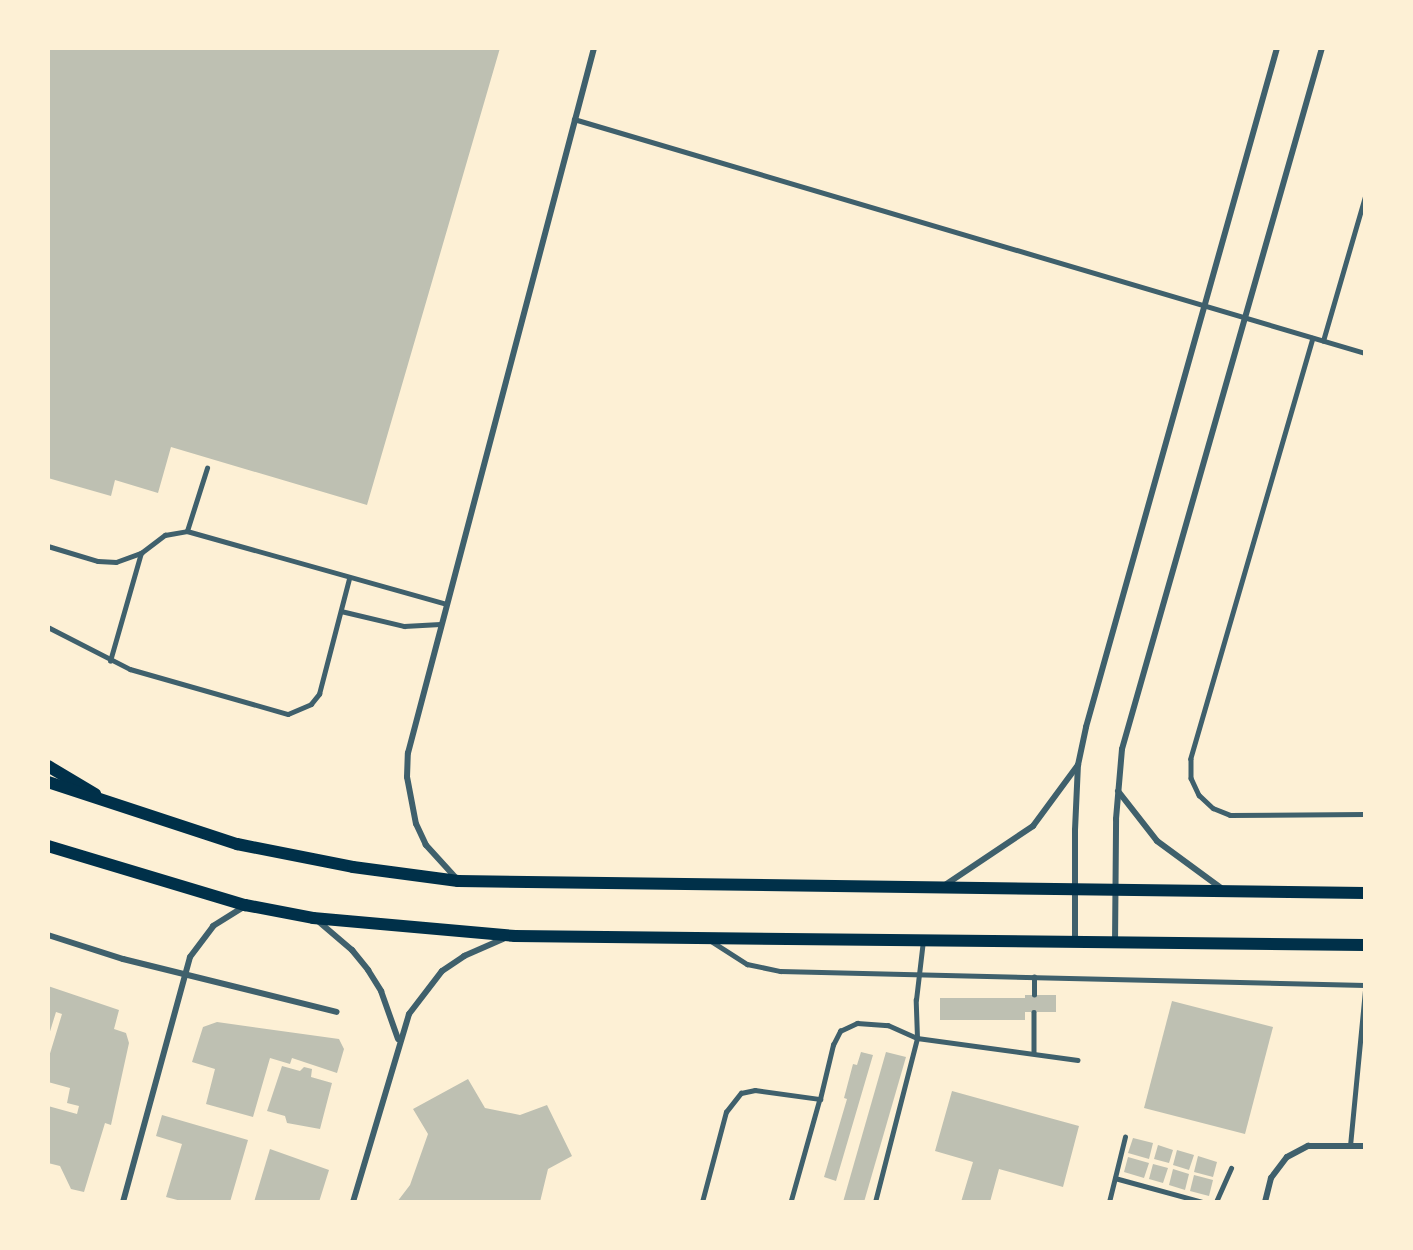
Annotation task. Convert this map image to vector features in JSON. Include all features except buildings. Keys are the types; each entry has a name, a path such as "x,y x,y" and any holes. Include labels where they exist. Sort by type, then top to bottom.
{"main road":[{"path":"48,766 122,810"},
{"path":"48,782 122,810 237,844 353,867 458,881 937,890 1365,893"},
{"path":"48,846 246,905 313,918 515,936 704,935 1075,944 1365,945"}],"street":[{"path":"458,881 426,845 409,801 406,777 408,753 440,624 594,48"},
{"path":"1075,944 1072,890 1078,765 1277,48"},
{"path":"1114,944 1118,790 1122,749 1322,48"},
{"path":"937,890 1033,826 1078,765"},
{"path":"1118,790 1157,841 1226,892"},
{"path":"123,1202 184,975 200,940 213,926 246,905"},
{"path":"313,918 352,950 368,970 384,999 399,1039"},
{"path":"48,935 184,975 337,1012"},
{"path":"353,1202 399,1039 409,1014 442,971 488,943 515,936"},
{"path":"1265,1202 1271,1178 1287,1157 1308,1146 1365,1146"}],"lane":[{"path":"574,119 1365,353"},
{"path":"1323,340 1365,196"},
{"path":"1313,338 1191,759 1191,778 1199,795 1213,808 1248,818 1365,814"},
{"path":"187,531 207,468"},
{"path":"48,546 107,562 141,553 165,535 187,531 349,579 446,604"},
{"path":"110,661 141,553"},
{"path":"48,627 110,661 150,676 288,714 311,704 319,694 349,579"},
{"path":"341,611 404,626 440,624"},
{"path":"704,935 731,957 764,969 918,976 1034,976 1365,985"},
{"path":"875,1202 917,1038 918,976 922,940"},
{"path":"1034,976 1034,995"},
{"path":"1350,1146 1365,991"},
{"path":"1034,1012 1034,1053"},
{"path":"792,1202 840,1031 857,1023 888,1025 917,1038 1077,1060"},
{"path":"702,1202 722,1123 731,1102 741,1093 770,1091 820,1099"},
{"path":"1109,1202 1125,1137"},
{"path":"1216,1202 1231,1168"},
{"path":"1115,1178 1203,1202"}]}
